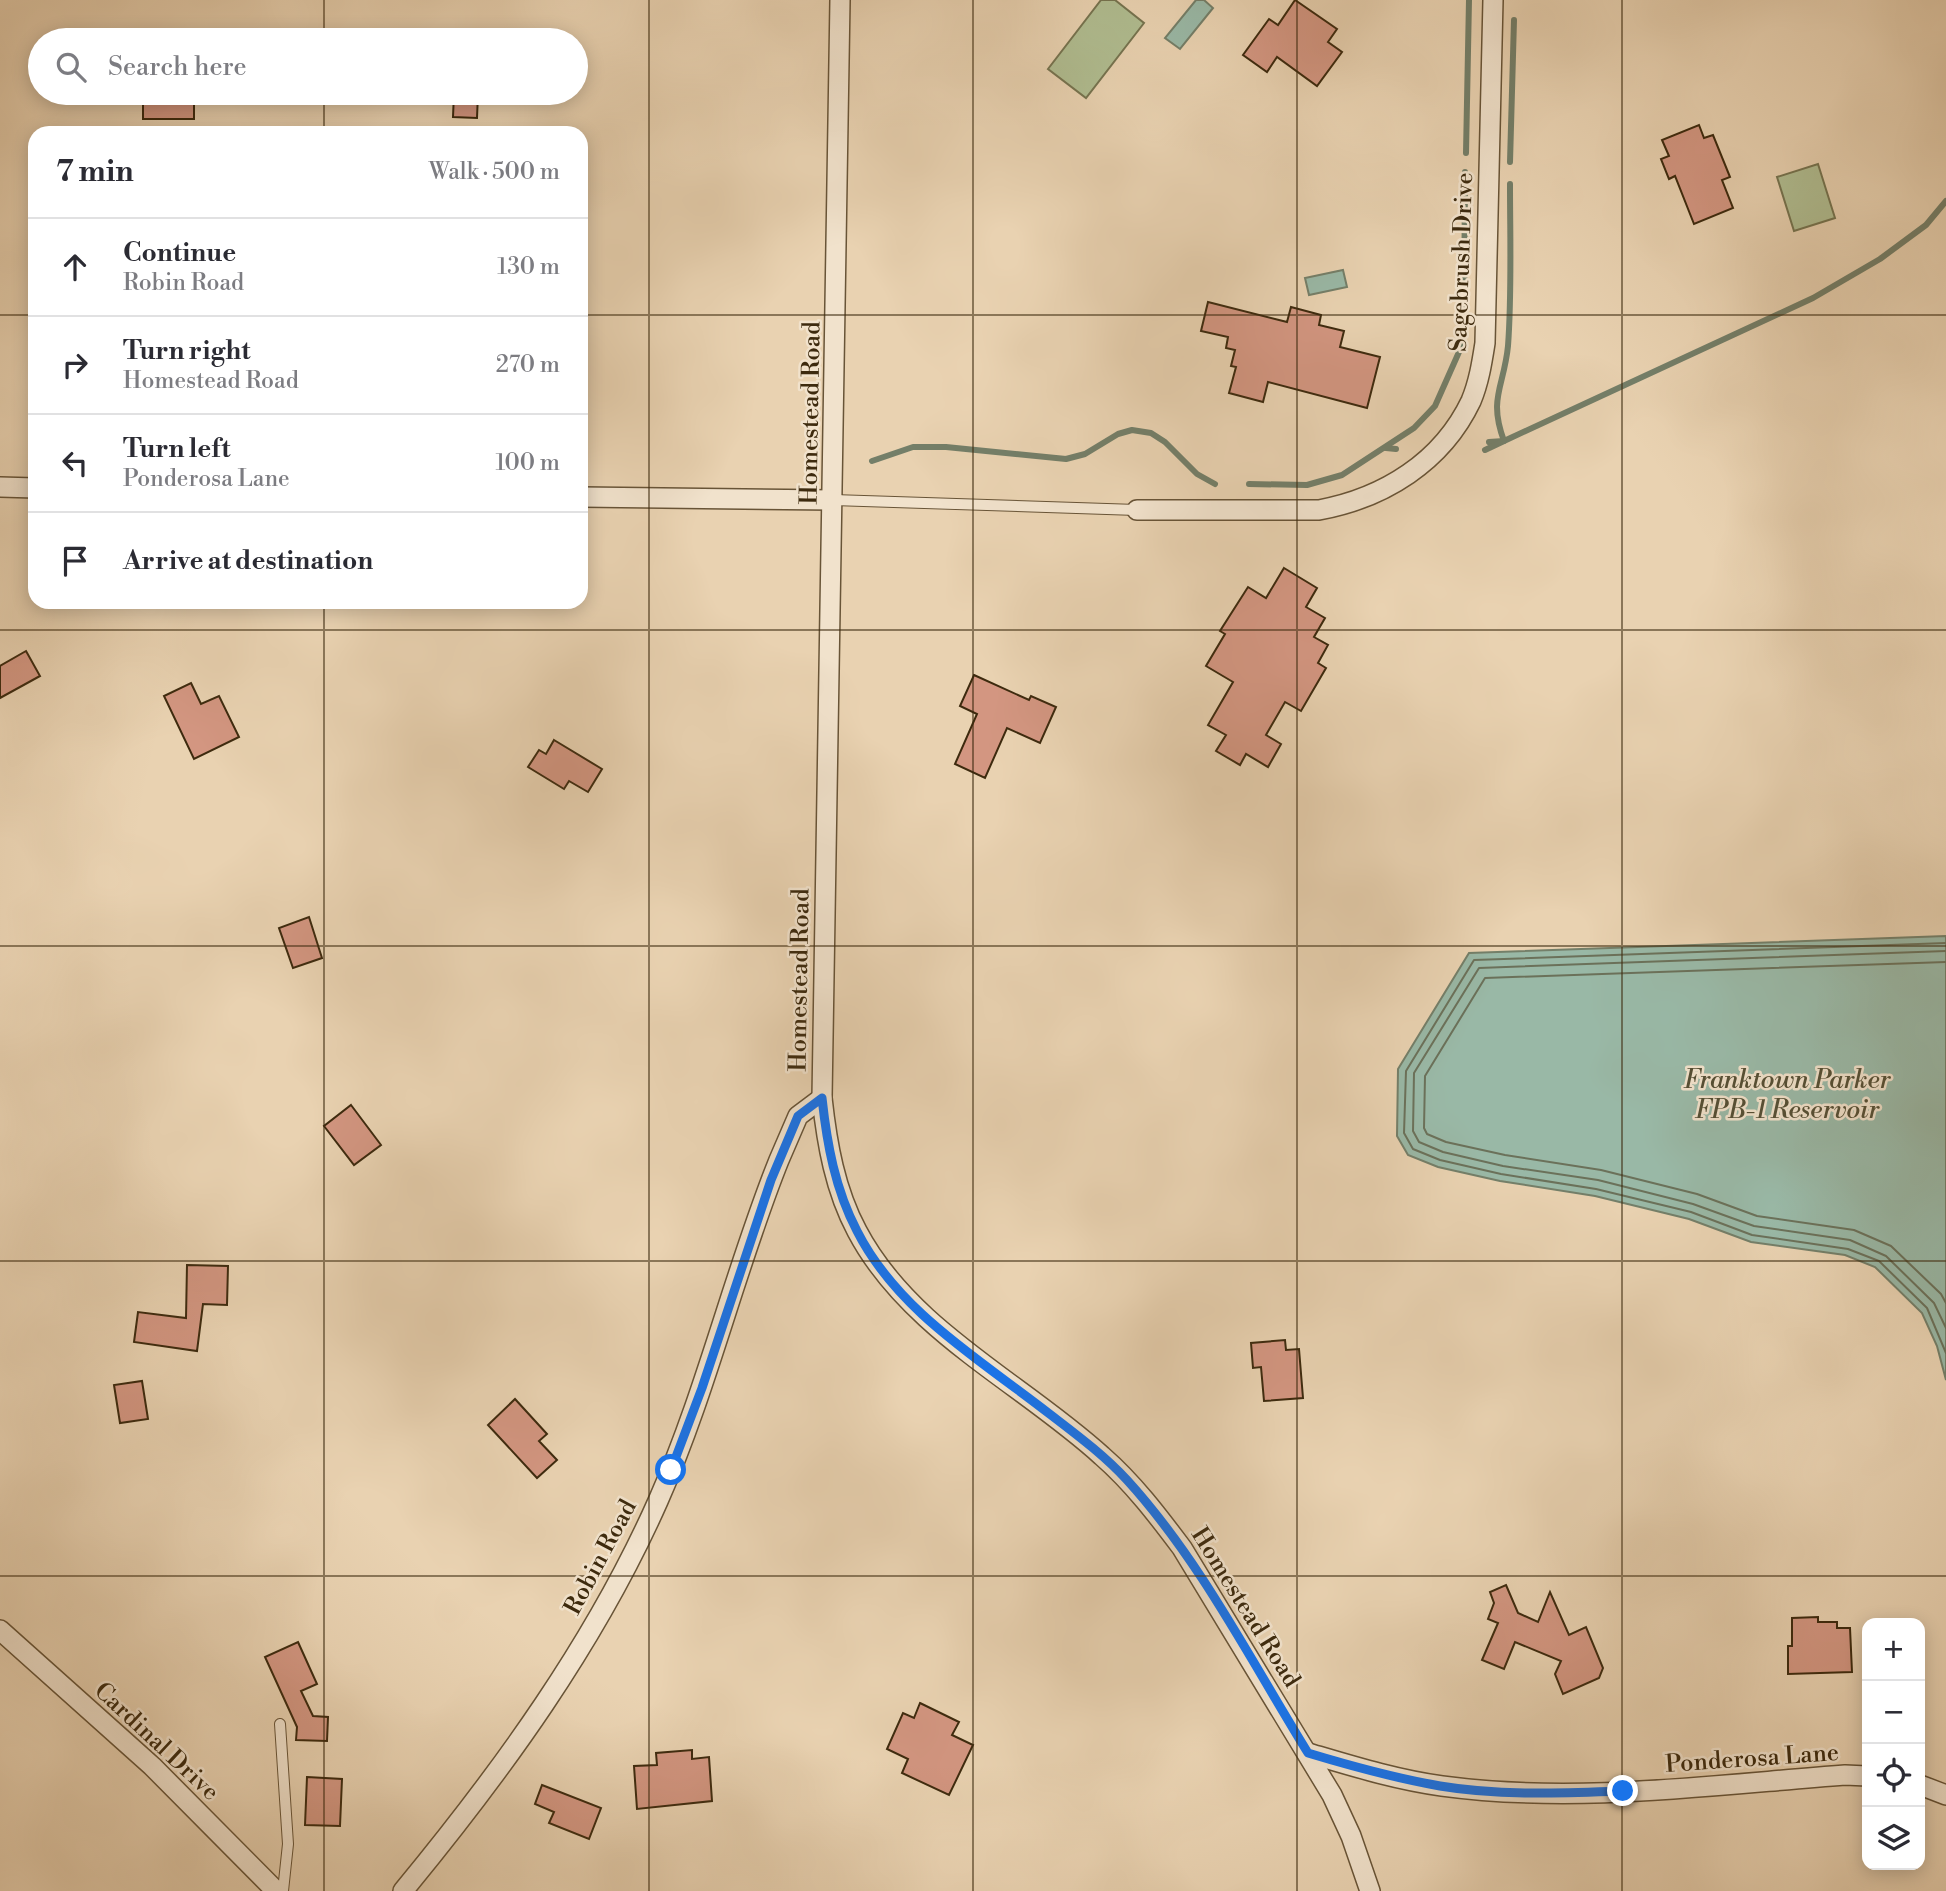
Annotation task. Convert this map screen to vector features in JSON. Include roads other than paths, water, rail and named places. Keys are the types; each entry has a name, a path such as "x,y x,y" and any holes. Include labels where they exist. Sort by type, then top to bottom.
{"street":[{"name":"Homestead Road","path":"841,0 822,1098 831,1162 856,1230 893,1285 933,1324 1102,1455 1147,1503 1182,1548 1308,1753 1346,1826 1370,1891"},
{"name":"Sagebrush Drive","path":"1137,510 1319,510 1344,505 1382,490 1414,471 1431,457 1453,430 1476,388 1485,343 1493,0"},
{"path":"0,487 28,488"},
{"path":"588,497 833,500"},
{"name":"Robin Road","path":"403,1891 547,1700 590,1630 641,1537 684,1438 779,1160 798,1116 822,1098"},
{"name":"Cardinal Drive","path":"0,1630 152,1766 276,1891"},
{"name":"Ponderosa Lane","path":"1308,1753 1357,1768 1441,1786 1539,1794 1862,1776"},
{"path":"1925,1787 1946,1795"}],"lane":[{"path":"833,500 1137,510"},
{"path":"280,1724 288,1844 283,1891"}],"water":[{"path":"1196,0 1204,0 1213,8 1180,49 1165,38"},
{"path":"1343,270 1347,287 1309,295 1305,278"},
{"name":"Franktown Parker FPB-1 Reservoir","path":"1946,936 1946,1380 1937,1346 1922,1313 1875,1267 1845,1255 1751,1242 1689,1219 1595,1196 1500,1181 1438,1167 1408,1155 1397,1136 1398,1069 1469,953"}],"waterway":[{"path":"1466,153 1469,0"},
{"path":"1510,162 1514,20"},
{"path":"1249,484 1307,485 1342,475 1414,428 1435,406 1459,352 1464,325 1465,172"},
{"path":"1485,450 1504,441 1499,426 1497,403 1508,346 1510,184"},
{"path":"1489,442 1504,441 1813,298 1880,259 1926,225 1946,201"},
{"path":"872,461 913,447 946,447 1066,459 1085,454 1118,434 1132,430 1151,433 1165,442 1197,474 1215,484"},
{"path":"1386,448 1396,449"}]}
